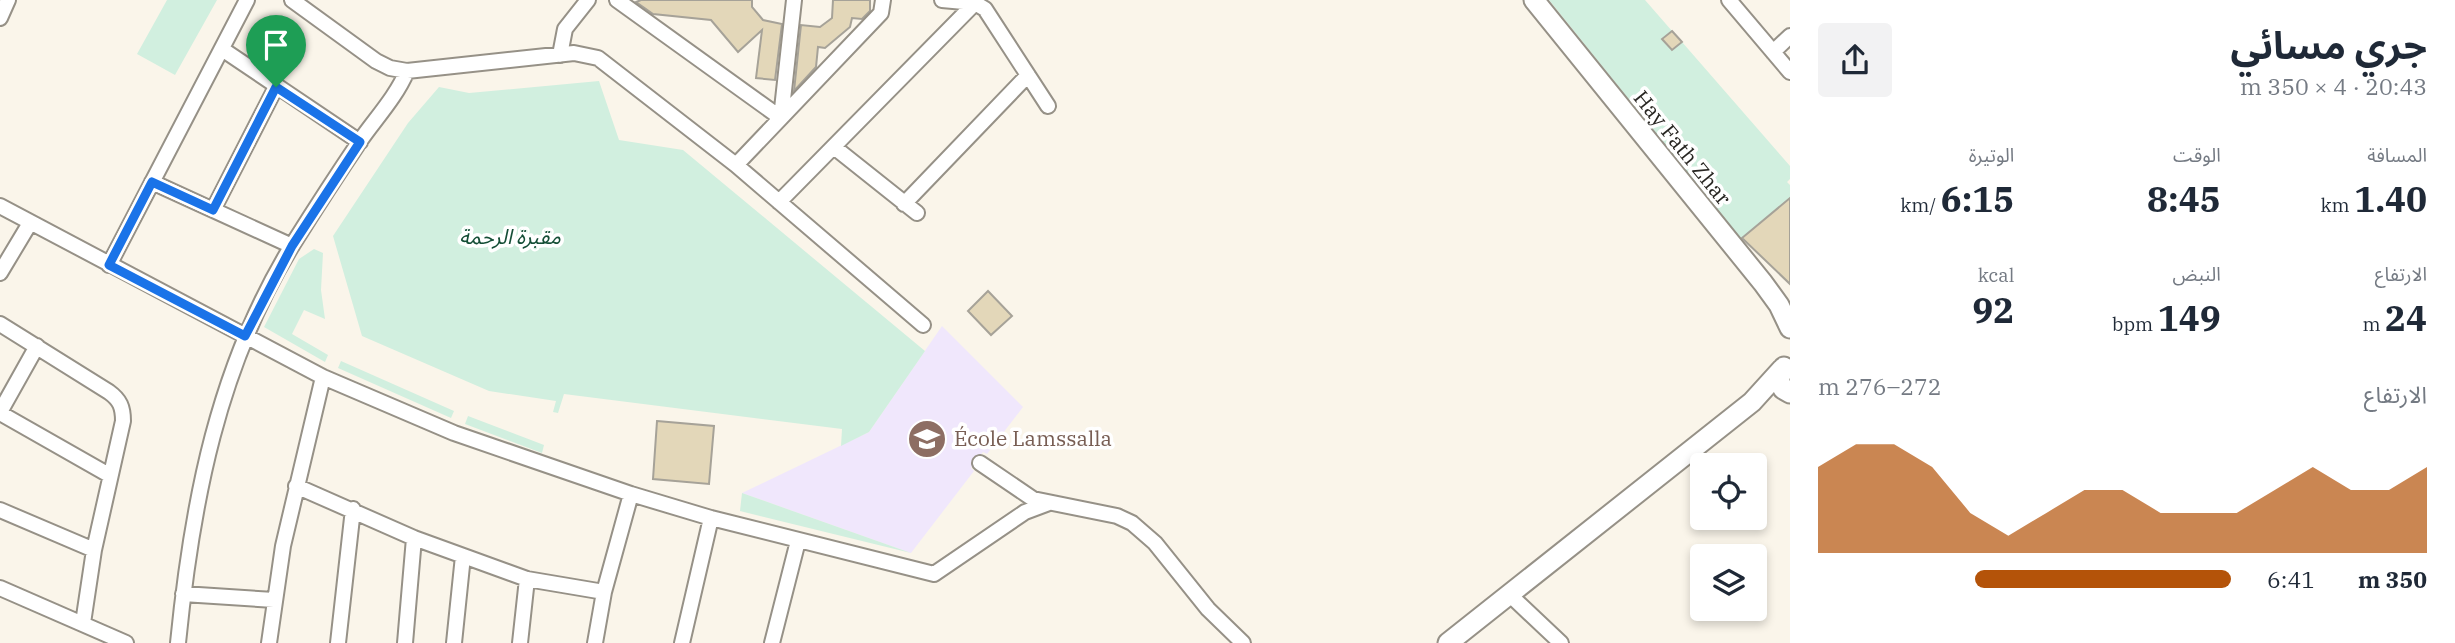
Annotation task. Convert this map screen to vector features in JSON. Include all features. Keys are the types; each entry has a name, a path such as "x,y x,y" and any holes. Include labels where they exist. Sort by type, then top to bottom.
{"street":[{"path":"0,18 8,0"},
{"path":"109,265 247,0"},
{"path":"292,0 376,61 390,68 407,71 574,53 598,58 736,165 923,325"},
{"path":"560,55 565,29 589,0"},
{"path":"617,0 781,118"},
{"path":"781,118 794,0"},
{"path":"736,165 881,13 883,0"},
{"path":"942,0 975,3 985,9 1048,106"},
{"name":"Hay Fath Zhar","path":"1534,0 1767,289 1779,305 1790,328"},
{"path":"1729,0 1790,72"},
{"path":"779,202 975,3"},
{"path":"1773,52 1790,36"},
{"path":"222,49 360,142"},
{"path":"178,643 183,594 208,449 245,336 292,246 401,85 407,71"},
{"path":"904,204 1028,75"},
{"path":"213,210 276,87"},
{"path":"834,147 917,214"},
{"path":"152,182 292,246"},
{"path":"0,206 324,377 454,433 631,494 711,518 934,574 1025,512 1049,503"},
{"path":"0,273 30,223"},
{"path":"0,324 109,392 120,402 122,421 94,550 83,624"},
{"path":"37,346 0,412 110,475"},
{"path":"1786,363 1779,374 1780,385 1790,394"},
{"path":"1448,643 1752,402 1786,363"},
{"path":"270,643 274,600 296,486 324,377"},
{"path":"1752,402 1790,394"},
{"path":"980,463 1026,495 1049,503 1117,516 1132,523 1155,543 1208,608 1243,643"},
{"path":"296,486 354,509 414,538 527,579 604,592"},
{"path":"595,643 604,592 631,494"},
{"path":"338,643 354,509"},
{"path":"0,510 94,550"},
{"path":"682,643 711,518"},
{"path":"405,643 414,538"},
{"path":"772,643 798,541"},
{"path":"454,643 463,556"},
{"path":"520,643 527,579"},
{"path":"0,587 126,643"},
{"path":"183,594 274,600"},
{"path":"1509,594 1561,643"}],"shaded area":[{"name":"École Lamssalla","path":"942,326 1023,407 987,454 983,452 971,468 974,471 911,553 742,493 869,432"}],"green space":[{"path":"167,0 217,0 175,75 137,54"},
{"path":"1549,0 1645,0 1672,31 1663,39 1672,50 1682,42 1790,166 1790,179 1787,182 1790,185 1790,198 1741,239"},
{"name":"مقبرة الرحمة","path":"599,81 619,140 683,150 925,351 869,432 841,446 842,429 564,394 558,413 553,412 556,401 489,391 362,336 333,236 408,123 439,87 469,93"},
{"path":"314,249 323,253 321,290 325,319 304,310 292,334 328,355 325,362 264,327 299,259"},
{"path":"341,361 454,411 451,418 338,368"},
{"path":"468,416 544,445 542,453 465,424"},
{"path":"742,493 911,553 740,511"}],"building":[{"path":"752,0 752,7 763,20 782,24 775,80 756,78 762,30 738,52 711,20 653,14 636,2"},
{"path":"833,0 870,0 870,11 862,19 852,18 850,27 825,48 818,47 816,67 794,91 801,25 820,27 832,18"},
{"path":"1672,31 1682,42 1672,50 1662,39"},
{"path":"1790,198 1790,284 1742,238"},
{"path":"988,291 1012,316 991,335 968,311"},
{"path":"657,421 714,426 709,484 653,479"}],"place":[{"name":"École Lamssalla","path":"927,439"}],"route":[{"path":"276,87 360,142 292,246 245,336 109,265 152,182 213,210 276,87"}]}
